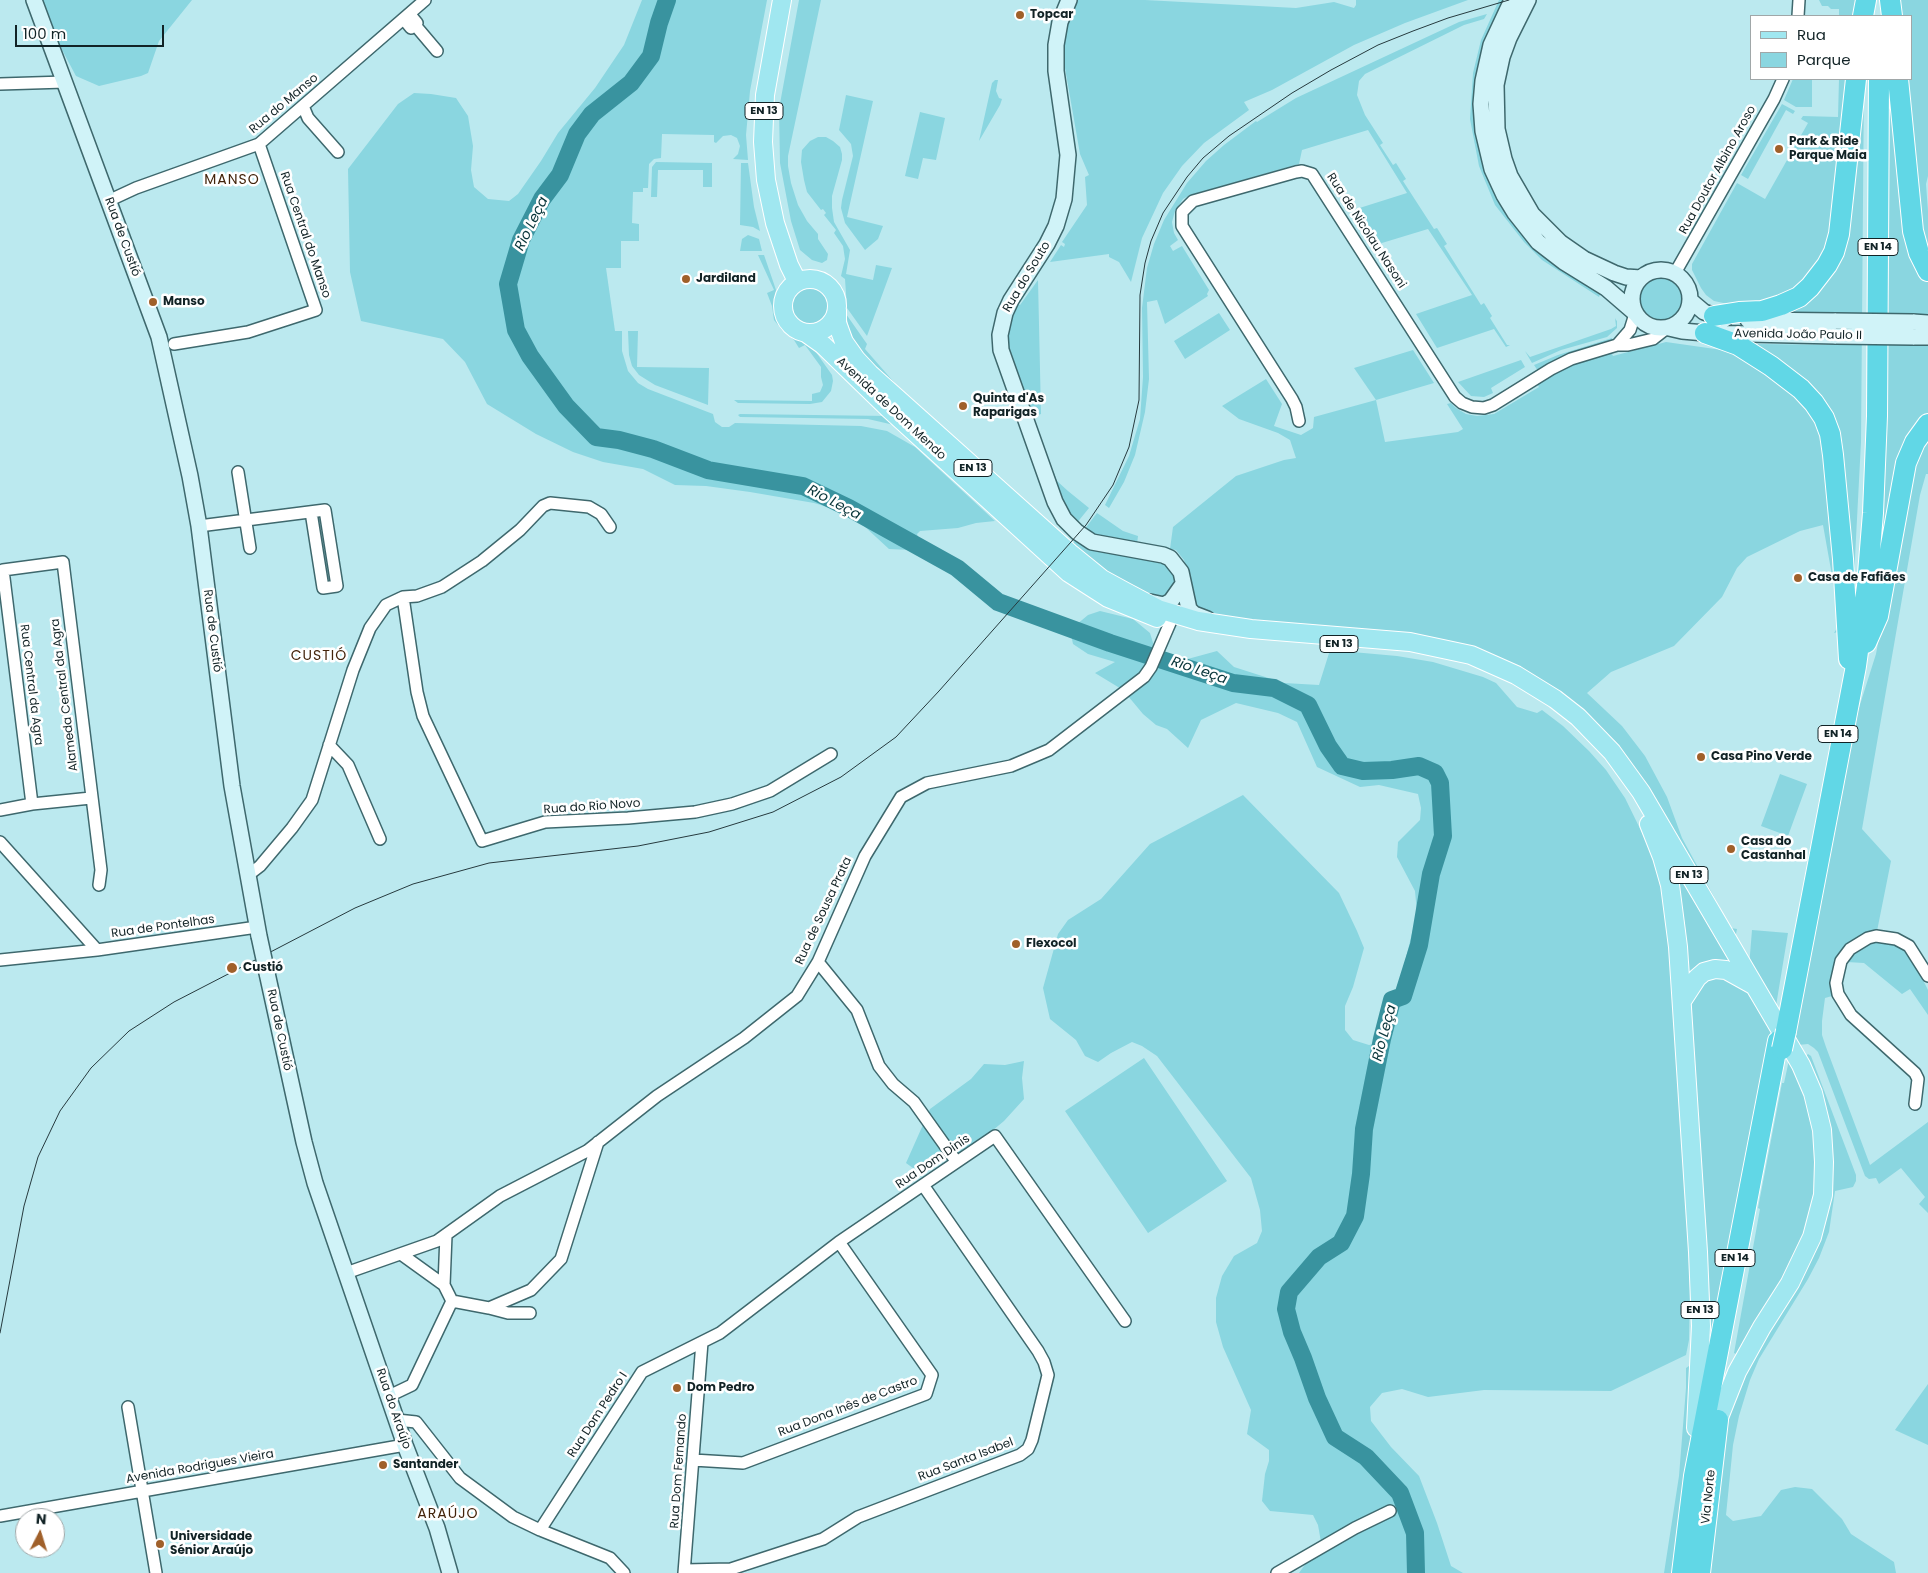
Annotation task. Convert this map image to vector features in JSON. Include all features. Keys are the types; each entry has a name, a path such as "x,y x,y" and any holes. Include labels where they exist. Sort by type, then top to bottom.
{"highway":[{"path":"1862,15 1866,0"},
{"path":"1874,0 1874,15"},
{"path":"1880,0 1880,15"},
{"path":"1890,0 1892,15"},
{"path":"1709,325 1739,312 1762,311 1798,297 1827,265 1834,252 1839,234 1856,80"},
{"name":"EN 14","path":"1853,670 1865,556 1870,465 1874,80"},
{"name":"EN 14","path":"1694,1476 1782,1036 1853,670 1867,586 1876,471 1878,406 1879,80"},
{"path":"1898,80 1914,232 1919,252 1928,271"},
{"path":"1709,325 1782,374 1807,396 1824,418 1830,434 1834,455 1853,670"},
{"path":"1853,670 1878,616 1906,463 1915,442 1928,424"},
{"name":"EN 14","path":"1718,1420 1720,1386 1728,1336 1782,1036"},
{"name":"Via Norte","path":"1700,1573 1718,1420"},
{"name":"Via Norte","path":"1682,1573 1694,1476"}],"main road":[{"name":"Rua de Custió","path":"34,0 158,337 190,476 199,526 232,786 258,931 304,1142 315,1183 346,1274"},
{"name":"EN 13","path":"782,0 765,95 763,142 766,180 774,216 789,265 797,281"},
{"name":"Rua do Souto","path":"1069,0 1060,22 1056,45 1056,71 1068,155 1064,199 1056,226 1047,244 1011,300 1005,313 1000,335 1001,350 1055,502 1064,519 1076,532 1092,542 1166,556 1175,562 1180,568 1191,612 1222,626"},
{"path":"1512,0 1491,45 1483,81 1481,104 1483,131 1492,169 1515,213 1538,242 1564,262 1606,288 1635,313 1643,323 1652,327 1668,328 1677,324 1689,310 1691,301 1688,287 1675,273 1657,270 1648,273 1641,278 1632,292 1632,305 1635,313"},
{"path":"1528,0 1509,38 1502,57 1496,85 1497,129 1510,176 1532,214 1561,243 1589,262 1614,273 1626,277 1641,278"},
{"name":"EN 13","path":"806,333 790,326 782,310 785,294 790,286 797,281 810,278 823,282 834,294 837,310"},
{"path":"1691,301 1704,312 1709,325"},
{"path":"806,333 826,328 833,320 837,310"},
{"name":"Avenida de Dom Mendo","path":"837,310 837,323 844,342 870,374 1080,562 1107,582 1158,609 1177,616 1222,626"},
{"name":"Avenida João Paulo II","path":"1668,328 1682,331 1709,325 1920,330"},
{"name":"Avenida de Dom Mendo","path":"806,333 823,345 888,408 1070,573 1115,601 1135,611 1170,623"},
{"path":"1141,600 1164,605 1171,601 1183,584"},
{"name":"EN 13","path":"1170,623 1220,634 1397,649 1447,658 1486,670 1526,690 1560,713 1591,741 1616,770 1641,810 1662,857 1673,900 1678,947 1700,1294 1700,1359 1694,1476"},
{"name":"EN 13","path":"1222,626 1410,642 1440,647 1486,661 1530,682 1555,699 1590,728 1622,765 1641,792 1801,1066 1813,1093 1822,1130 1824,1177 1819,1214 1803,1259 1748,1350 1718,1420"},
{"path":"1682,1001 1697,978 1704,972 1715,969 1726,970 1753,985"},
{"name":"Rua do Araújo","path":"346,1274 398,1420 405,1445 437,1528 450,1573"}],"street":[{"name":"Rua do Manso","path":"108,200 136,188 259,144 410,20 425,0"},
{"path":"1798,15 1799,0"},
{"path":"410,20 437,51"},
{"name":"Rua Doutor Albino Aroso","path":"1675,273 1782,80"},
{"path":"0,84 65,82"},
{"path":"303,106 308,118 338,152"},
{"name":"Rua Central do Manso","path":"174,344 248,332 316,310 259,144"},
{"name":"Rua de Nicolau Nasoni","path":"1299,420 1292,400 1182,226 1182,212 1193,201 1296,172 1302,171 1312,174 1321,185 1455,397 1462,403 1472,407 1484,408 1493,405 1560,364 1585,354 1617,345 1628,345 1652,339 1668,328"},
{"path":"1617,345 1630,330 1635,313"},
{"path":"238,472 250,548"},
{"path":"247,876 260,866 292,828 312,800 353,670 370,628 386,605 403,597 417,596 442,587 482,561 520,530 543,506 550,503 589,507 600,514 610,527"},
{"path":"199,526 325,510 337,586 322,588 311,512"},
{"name":"Alameda Central da Agra","path":"3,570 63,562 101,870 99,885"},
{"name":"Rua Central da Agra","path":"3,570 4,609 32,804"},
{"name":"Rua do Rio Novo","path":"403,597 417,692 423,716 482,841 545,822 696,812 732,804 770,791 831,754"},
{"name":"Rua de Sousa Prata","path":"346,1274 438,1241 500,1196 587,1151 657,1096 744,1038 797,996 818,962 865,856 901,797 927,783 1011,766 1049,750 1137,683 1151,667 1170,623"},
{"path":"329,745 348,765 380,839"},
{"path":"0,810 32,804 91,798"},
{"name":"Rua de Pontelhas","path":"0,842 97,950 258,931"},
{"path":"1916,1104 1918,1078 1915,1073 1851,1015 1840,998 1836,983 1841,961 1850,949 1868,938 1876,936 1896,939 1909,946 1928,976"},
{"path":"0,960 97,950"},
{"path":"818,962 857,1010 879,1066 893,1084 914,1102 956,1161"},
{"name":"Rua Dom Dinis","path":"702,1342 720,1333 839,1242 995,1136 1126,1321"},
{"path":"489,1308 531,1290 561,1259 598,1142"},
{"name":"Rua Santa Isabel","path":"684,1572 731,1569 823,1539 858,1517 1020,1455 1028,1449 1032,1440 1048,1375 1044,1362 923,1185"},
{"path":"444,1285 446,1235"},
{"name":"Rua Dona Inês de Castro","path":"693,1460 743,1463 926,1394 932,1375 839,1242"},
{"path":"401,1254 444,1285 452,1301"},
{"path":"452,1301 508,1313 530,1313"},
{"path":"389,1396 412,1385 452,1301"},
{"name":"Rua Dom Fernando","path":"684,1572 702,1342"},
{"name":"Rua Dom Pedro I","path":"540,1530 642,1372 702,1342"},
{"path":"128,1407 156,1573"},
{"path":"398,1420 416,1422 460,1478 513,1517 610,1558 624,1573"},
{"name":"Avenida Rodrigues Vieira","path":"0,1516 405,1445"},
{"path":"1277,1573 1346,1533 1390,1511"}],"green space":[{"path":"40,0 192,0 159,41 148,73 99,86 76,76 60,46"},
{"path":"642,0 767,0 750,91 746,135 748,160 733,159 738,154 740,146 737,138 731,135 723,136 716,143 714,142 714,135 662,134 661,158 654,159 649,164 648,188 643,188 643,192 633,192 632,223 639,224 639,241 621,241 621,268 606,268 615,331 622,331 622,351 628,371 638,383 648,389 713,414 715,422 722,427 729,427 735,423 861,426 887,431 915,447 995,521 976,523 958,528 920,531 911,550 889,549 851,514 814,503 750,492 706,486 675,485 643,469 603,462 573,452 536,434 487,404 465,362 443,339 361,321 350,272 348,169 398,104 414,93 456,98 468,116 473,146 471,170 474,187 488,199 509,201 518,194 558,133 595,88 624,45"},
{"path":"799,0 821,0 788,156 788,166 798,205 807,221 818,234 818,239 828,254 827,260 822,263 812,260 800,250 791,221 780,163 779,109"},
{"path":"1075,0 1145,0 1296,8 1334,2 1354,8 1356,0 1468,0 1405,23 1354,45 1272,90 1244,102 1249,110 1204,143 1182,166 1163,193 1142,238 1131,282 1119,262 1109,257 1109,254 1050,262 1061,245 1064,247 1065,244 1062,242 1087,205 1085,177 1089,175 1080,154 1065,68 1065,30"},
{"path":"1499,0 1505,0 1479,64 1501,204 1601,292 1599,297 1542,260 1524,242 1495,205 1479,166 1470,119 1473,73 1481,40"},
{"path":"1819,0 1859,0 1857,15 1839,15 1839,9 1822,6"},
{"path":"1894,0 1928,0 1928,176 1926,184 1928,261 1922,249 1902,80 1913,80 1913,15 1896,15"},
{"path":"1487,14 1484,19 1464,25 1365,74 1359,81 1357,95 1365,115 1383,143 1380,145 1393,165 1396,163 1406,179 1403,181 1434,229 1437,228 1447,244 1444,246 1481,305 1484,303 1492,316 1490,318 1507,345 1510,345 1506,347 1494,329 1437,348 1416,314 1472,295 1428,229 1372,246 1350,211 1407,193 1368,130 1302,150 1299,164 1190,195 1183,199 1175,211 1172,222 1174,233 1178,240 1170,246 1173,251 1182,246 1209,290 1208,296 1165,324 1157,300 1147,302 1149,379 1145,412 1135,455 1124,482 1109,508 1105,505 1129,456 1140,419 1143,377 1142,308 1147,268 1164,220 1187,183 1206,161 1224,145 1256,121 1296,98 1459,22"},
{"path":"998,80 996,91 999,98 1002,99 979,141 992,83"},
{"path":"1793,80 1812,80 1812,107 1796,107 1784,100"},
{"path":"1839,80 1851,80 1834,232 1807,283 1765,302 1728,304 1714,301 1701,288 1692,270 1692,264 1737,183 1765,199 1808,123 1801,119 1803,116 1838,117"},
{"path":"1864,80 1861,442 1853,596 1834,435 1758,352 1758,344 1836,345 1836,312 1784,312 1820,281"},
{"path":"1887,80 1893,80 1928,280 1928,314 1913,314 1913,346 1928,346 1928,417 1879,563 1886,429"},
{"path":"846,95 873,101 847,217 883,226 878,239 865,250 845,223 841,208 853,156 851,144 839,130"},
{"path":"1782,104 1795,111 1793,114 1786,110 1748,179 1741,175"},
{"path":"920,112 945,118 936,160 923,158 918,179 905,176"},
{"path":"818,137 826,137 833,141 840,147 842,154 832,196 832,208 834,222 850,250 846,274 873,280 876,265 892,268 867,336 847,308 845,279 841,276 845,259 843,246 834,233 836,230 824,215 826,213 823,209 821,210 807,192 804,180 801,162 802,150 810,141"},
{"path":"656,162 712,163 712,187 703,187 703,170 658,170 657,197 651,197 652,167"},
{"path":"741,163 748,163 754,207 760,231 753,227 740,225"},
{"path":"748,235 759,239 762,251 740,251 742,239"},
{"path":"758,255 764,255 778,296 778,315 783,326 794,335 804,339 832,375 831,391 822,402 810,404 738,403 734,400 812,401 812,394 820,392 823,385 821,367 805,345 799,348 794,340 774,320 772,306 767,293 774,290"},
{"path":"1657,277 1665,277 1677,283 1683,299 1677,315 1665,321 1657,321 1645,315 1639,303 1639,295 1645,283"},
{"path":"1038,280 1041,414 1032,417 1057,481 1089,508 1076,524 1064,509 1008,359 1006,320 1015,302 1020,305"},
{"path":"810,285 824,291 830,305 824,319 810,325 796,319 790,305 796,291"},
{"path":"1219,313 1230,330 1185,359 1174,341"},
{"path":"846,314 867,344 865,349 914,405 878,375 851,339"},
{"path":"1615,318 1617,328 1607,337 1561,350 1532,363 1525,351 1530,357 1611,329 1616,326"},
{"path":"628,331 638,331 637,367 709,368 708,405 655,385 639,375 632,366 629,355"},
{"path":"1612,338 1613,341 1582,349 1560,358 1538,371 1534,365 1558,355"},
{"path":"1666,342 1722,350 1735,354 1751,365 1754,360 1778,376 1811,407 1822,425 1828,453 1842,625 1838,632 1834,633 1839,625 1838,609 1823,525 1800,531 1747,557 1737,568 1722,597 1674,646 1611,672 1587,693 1622,726 1645,756 1667,797 1682,838 1731,928 1737,929 1734,937 1729,935 1656,808 1626,760 1596,727 1575,707 1558,695 1503,662 1475,651 1438,642 1378,634 1251,622 1203,614 1196,609 1192,601 1189,576 1184,560 1176,550 1170,549 1173,527 1236,476 1284,460 1296,458 1290,440 1278,433 1239,419 1222,406 1266,379 1282,404 1274,426 1301,435 1313,428 1314,417 1376,400 1385,442 1458,432 1463,429 1447,404 1451,403 1466,414 1477,416 1494,414 1539,387 1537,384 1560,369 1579,361 1611,352 1613,356"},
{"path":"1413,350 1434,383 1376,400 1354,368"},
{"path":"1521,360 1525,367 1491,388 1493,393 1484,397 1471,396 1458,382"},
{"path":"738,415 888,416 894,425 868,419 740,417"},
{"path":"1928,431 1928,474 1926,474 1920,495 1862,829 1891,861 1877,931 1866,934 1836,959 1831,983 1832,996 1825,998 1822,1035 1870,1165 1928,1122 1928,1213 1919,1204 1925,1197 1901,1168 1879,1184 1876,1178 1869,1179 1865,1176 1818,1052 1808,1044 1798,1045 1793,1042 1851,733 1876,654 1910,466"},
{"path":"1097,513 1123,531 1138,536 1137,544 1094,535 1084,530"},
{"path":"1075,541 1100,552 1162,562 1171,567 1177,579 1174,590 1161,599 1124,585 1071,545"},
{"path":"1100,611 1133,619 1150,633 1154,646 1169,656 1184,660 1217,651 1234,667 1284,683 1319,685 1330,650 1397,656 1433,662 1483,677 1496,683 1517,707 1537,713 1542,710 1563,726 1589,751 1606,770 1625,798 1650,849 1660,877 1669,919 1686,1183 1690,1290 1689,1340 1686,1355 1611,1391 1484,1390 1428,1397 1402,1389 1382,1393 1370,1407 1371,1421 1391,1447 1419,1476 1451,1566 1463,1573 1299,1573 1321,1542 1318,1525 1313,1515 1270,1511 1262,1501 1269,1450 1247,1434 1251,1410 1223,1347 1216,1322 1216,1298 1222,1276 1234,1256 1257,1243 1262,1231 1260,1210 1251,1178 1157,1056 1132,1042 1098,1062 1085,1056 1076,1040 1050,1019 1043,988 1058,934 1068,920 1101,899 1150,844 1243,795 1339,893 1357,931 1364,948 1353,987 1345,1006 1345,1030 1353,1040 1369,1045 1390,1040 1399,996 1399,986 1417,913 1415,891 1397,857 1398,842 1420,820 1421,808 1418,794 1379,785 1360,787 1317,767 1297,722 1278,713 1236,703 1201,720 1188,748 1167,729 1156,725 1143,714 1123,690 1095,673 1115,662 1088,654 1073,644 1070,630 1088,615"},
{"path":"1780,774 1807,784 1788,836 1761,826"},
{"path":"1678,875 1730,963 1688,976 1685,926"},
{"path":"1752,930 1788,933 1775,1012 1749,967"},
{"path":"1876,941 1896,945 1906,951 1913,960 1928,990 1928,1015 1910,989 1902,994 1864,963 1847,962 1858,948"},
{"path":"1720,973 1744,988 1772,1031 1708,1355 1691,1010 1692,1000 1699,982"},
{"path":"1808,1054 1811,1056 1856,1175 1856,1181 1853,1187 1835,1191 1829,1232 1819,1258 1759,1359 1750,1380 1739,1416 1733,1445 1726,1515 1733,1521 1761,1516 1781,1490 1795,1487 1812,1489 1842,1519 1851,1534 1894,1562 1896,1573 1709,1573 1724,1430 1736,1387 1826,1200 1804,1058"},
{"path":"1144,1058 1227,1181 1148,1233 1065,1111"},
{"path":"1789,1060 1802,1086 1813,1131 1816,1155 1812,1208 1801,1242 1782,1281 1736,1354 1734,1353 1760,1209 1758,1208 1782,1083 1784,1083"},
{"path":"1024,1061 1022,1078 1024,1099 1004,1121 969,1150 933,1162 917,1171 906,1163 930,1109 971,1079 984,1064 1005,1065"},
{"path":"1689,1366 1689,1376 1695,1377 1694,1409 1676,1573 1664,1573 1679,1476 1686,1368"},
{"path":"1928,1384 1928,1445 1895,1430"}],"waterway":[{"name":"Rio Leça","path":"667,0 651,56 631,83 592,114 577,134 560,175 542,199 521,240 508,284 516,330 530,356 566,406 596,437 619,440 653,449 708,470 803,486 849,508 957,568 998,602 1110,643 1233,683 1274,688 1308,705 1328,746 1342,766 1363,771 1392,770 1419,766 1435,773 1440,783 1443,836 1431,874 1419,945 1403,996 1392,1000 1382,1039 1364,1129 1361,1174 1355,1216 1341,1243 1319,1257 1289,1292 1286,1309 1292,1332 1317,1398 1335,1437 1366,1457 1400,1493 1415,1533 1416,1573"}],"tram line":[{"path":"0,1333 24,1206 38,1157 60,1111 91,1068 129,1031 174,1002 355,908 413,884 489,863 638,846 709,832 773,812 841,777 896,737 1086,525 1113,485 1129,447 1139,400 1140,295 1145,263 1151,241 1163,213 1187,177 1203,158 1229,136 1292,93 1331,70 1378,45 1413,31 1448,18 1509,0"}],"place":[{"name":"Topcar","path":"1020,15"},
{"name":"Park & Ride Parque Maia","path":"1779,149"},
{"name":"Jardiland","path":"686,279"},
{"name":"Manso","path":"153,302"},
{"name":"Quinta d'As Raparigas","path":"963,406"},
{"name":"Casa de Fafiães","path":"1798,578"},
{"name":"Casa Pino Verde","path":"1701,757"},
{"name":"Casa do Castanhal","path":"1731,849"},
{"name":"Flexocol","path":"1016,944"},
{"name":"Custió","path":"232,968"},
{"name":"Dom Pedro","path":"677,1388"},
{"name":"Santander","path":"383,1465"},
{"name":"Universidade Sénior Araújo","path":"160,1544"}],"district":[{"name":"MANSO","path":"232,180"},
{"name":"CUSTIÓ","path":"319,656"},
{"name":"ARAÚJO","path":"448,1514"}]}
